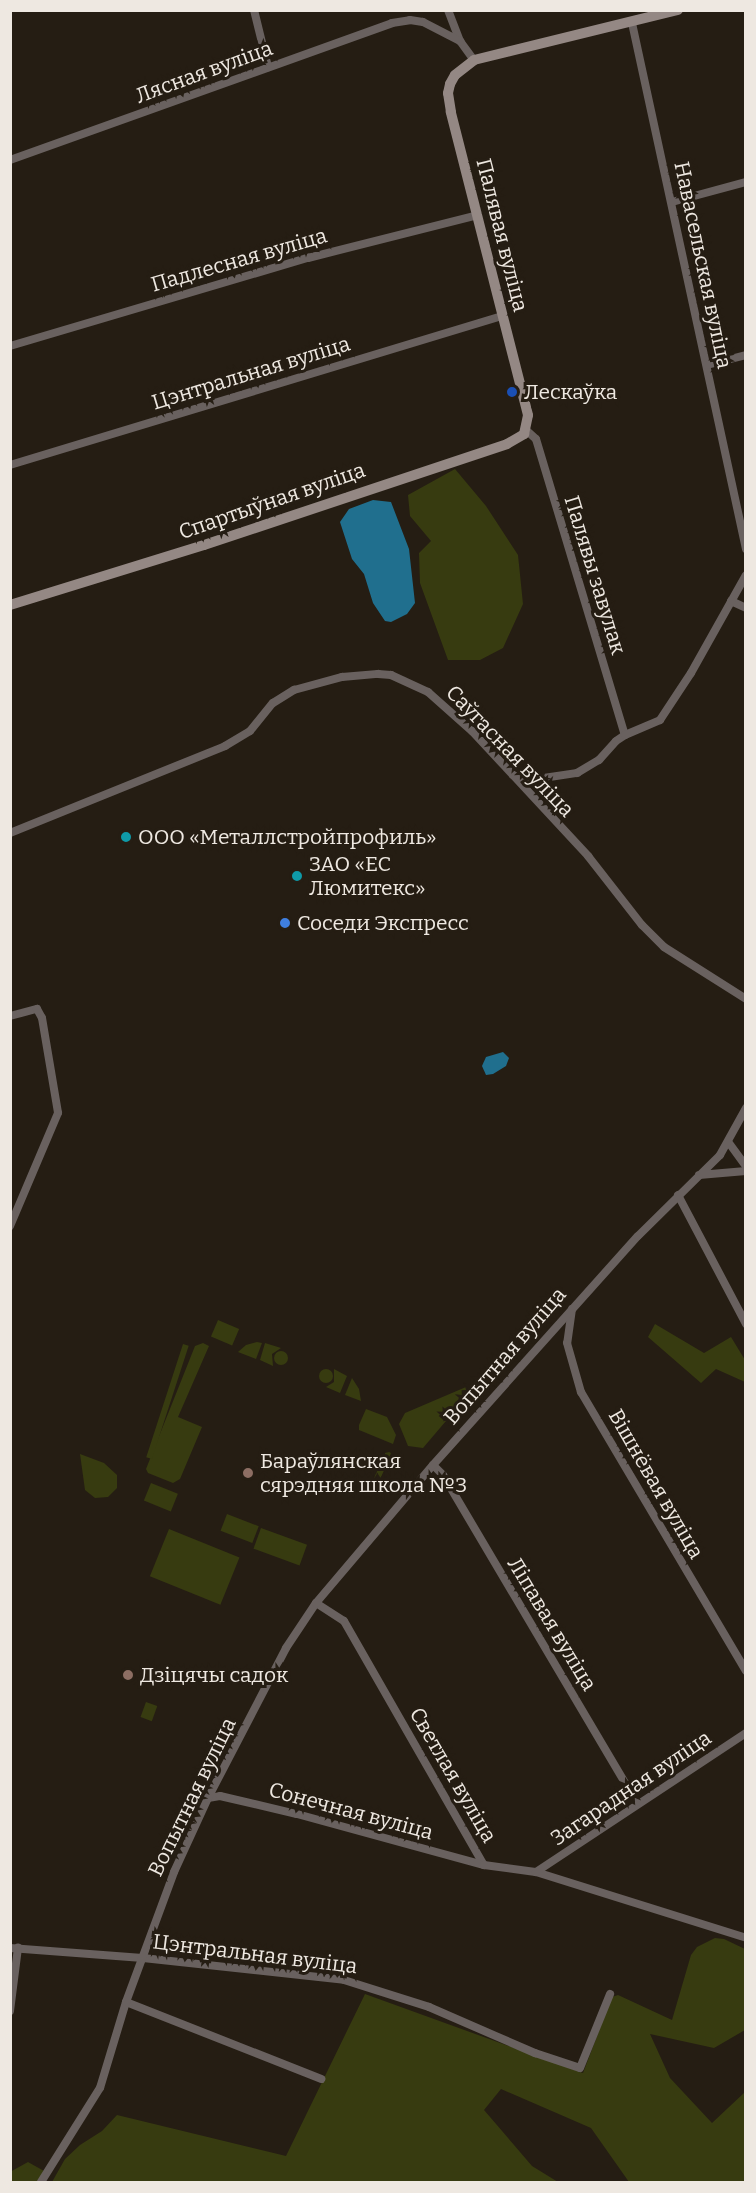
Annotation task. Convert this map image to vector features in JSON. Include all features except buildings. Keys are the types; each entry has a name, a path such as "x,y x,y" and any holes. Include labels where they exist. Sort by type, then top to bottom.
{"main road":[{"path":"474,60 678,10"},
{"name":"Палявая вуліца","path":"474,60 455,75 448,93 528,415 526,430"},
{"name":"Спартыўная вуліца","path":"10,605 204,545 507,444 516,440 526,430"}],"street":[{"path":"254,10 268,67"},
{"path":"448,10 460,41 474,60"},
{"name":"Лясная вуліца","path":"10,160 392,23 410,20 429,24 460,41"},
{"name":"Навасельская вуліца","path":"632,23 746,549"},
{"path":"672,202 746,182"},
{"name":"Падлесная вуліца","path":"10,346 308,258 478,215"},
{"name":"Цэнтральная вуліца","path":"10,465 502,316"},
{"path":"707,365 746,355"},
{"name":"Палявы завулак","path":"526,430 536,439 625,735"},
{"path":"513,775 530,780 577,772 599,760 616,741 625,735 660,720 691,673 746,574"},
{"path":"731,601 746,608"},
{"name":"Саўгасная вуліца","path":"10,833 225,746 250,731 273,703 294,690 322,681 364,674 397,677 428,692 472,730 588,856 656,939 680,958 746,999"},
{"path":"10,1016 37,1009 42,1018 58,1113 10,1226"},
{"name":"Вопытная вуліца","path":"142,1958 174,1872 208,1798 286,1648 316,1603 433,1465 574,1305 678,1195 715,1161 729,1143 746,1108"},
{"path":"698,1176 746,1168 729,1143"},
{"path":"678,1195 746,1324"},
{"name":"Вішнёвая вуліца","path":"574,1305 566,1334 581,1392 746,1671"},
{"name":"Ліпавая вуліца","path":"433,1465 443,1475 637,1803"},
{"name":"Светлая вуліца","path":"316,1603 344,1621 484,1865 536,1872 746,1938"},
{"name":"Загарадная вуліца","path":"536,1872 571,1851 637,1803 746,1732"},
{"name":"Сонечная вуліца","path":"208,1798 220,1796 297,1814 484,1865"},
{"path":"10,2011 14,1948"},
{"name":"Цэнтральная вуліца","path":"14,1948 142,1958 365,1985 429,2007 535,2053 580,2068 610,1994"},
{"path":"41,2182 100,2088 142,1958"},
{"path":"126,2002 321,2079"}],"green space":[{"path":"455,469 486,506 518,555 523,604 503,648 480,660 448,660 420,583 419,553 431,541 410,516 408,495"},
{"path":"218,1320 239,1329 232,1346 211,1337"},
{"path":"655,1324 704,1353 731,1337 745,1360 745,1382 716,1369 701,1383 648,1337"},
{"path":"203,1343 209,1346 178,1417 202,1427 180,1479 173,1483 148,1473 146,1469 195,1346"},
{"path":"262,1343 256,1359 238,1352 246,1345"},
{"path":"265,1343 281,1348 272,1354 273,1366 260,1360"},
{"path":"183,1344 189,1346 152,1459 146,1457"},
{"path":"281,1351 286,1353 288,1358 286,1363 281,1365 276,1363 274,1358 276,1353"},
{"path":"326,1369 331,1371 333,1376 331,1381 326,1383 321,1381 319,1376 321,1371"},
{"path":"334,1369 347,1376 340,1393 326,1387 334,1382"},
{"path":"352,1378 359,1389 361,1401 345,1395"},
{"path":"480,1381 423,1448 408,1446 399,1424 405,1413"},
{"path":"366,1409 387,1417 396,1435 393,1444 359,1430"},
{"path":"385,1453 391,1453 376,1490 374,1490 371,1485"},
{"path":"80,1454 104,1463 117,1475 117,1488 108,1497 95,1498 85,1490"},
{"path":"151,1483 178,1494 171,1511 144,1501"},
{"path":"227,1514 259,1526 252,1543 221,1531"},
{"path":"261,1528 307,1545 300,1565 253,1549"},
{"path":"169,1529 239,1557 220,1605 150,1576"},
{"path":"146,1702 157,1706 152,1721 141,1717"},
{"path":"715,1938 724,1939 745,1949 745,2030 714,2048 650,2034 670,2078 712,2123 745,2092 745,2182 629,2182 591,2128 501,2089 484,2110 532,2166 558,2182 52,2182 65,2159 80,2145 102,2131 117,2115 286,2156 365,1994 583,2073 612,1997 618,1995 672,2020 691,1955 697,1947"},
{"path":"28,2162 44,2171 38,2182 11,2182 10,2172"}],"water":[{"path":"373,500 391,502 409,549 415,603 407,614 391,622 385,621 373,603 364,574 352,559 340,522 349,509"},
{"path":"503,1052 509,1058 506,1066 493,1074 486,1075 482,1066 486,1057"}],"place":[{"name":"Лескаўка","path":"512,392"},
{"name":"ООО «Металлстройпрофиль»","path":"126,837"},
{"name":"ЗАО «ЕС Люмитекс»","path":"297,876"},
{"name":"Соседи Экспресс","path":"285,923"},
{"name":"Бараўлянская сярэдняя школа №3","path":"248,1473"},
{"name":"Дзіцячы садок","path":"128,1675"}]}
